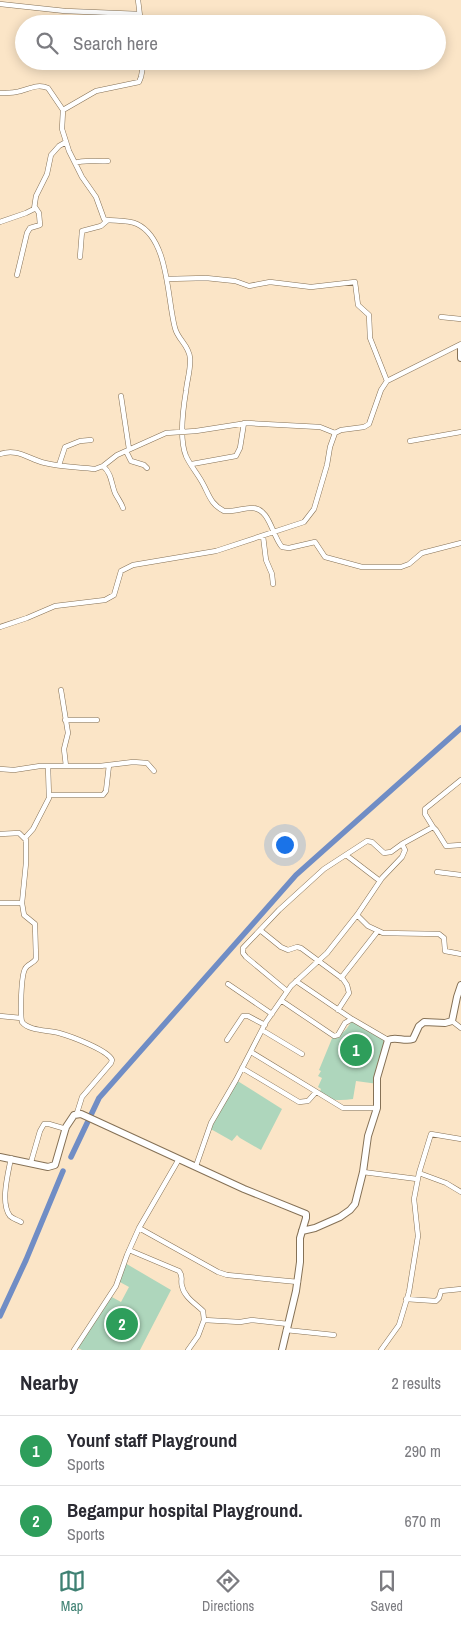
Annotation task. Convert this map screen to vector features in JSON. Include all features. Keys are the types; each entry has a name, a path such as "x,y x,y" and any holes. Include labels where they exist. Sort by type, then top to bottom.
{"street":[{"path":"0,4 65,11 139,14 138,0"},
{"path":"63,110 96,91 139,82 143,70"},
{"path":"0,87 1,94 38,86 46,86 48,88 63,110 62,127 66,142 84,181 96,197 104,219 135,223 147,232 158,250 166,279 177,336 188,348 190,358 183,411 184,449 204,483 209,498 222,510 259,509 266,516 273,533 282,547 289,548 315,542 325,557 362,567 401,567 409,564 422,554 461,543"},
{"path":"17,275 27,233 29,230 39,226 40,223 35,207 36,194 47,174 56,148 66,142"},
{"path":"75,163 83,160 92,162 108,161"},
{"path":"0,222 26,213 35,207"},
{"path":"80,257 82,231 101,226 108,220"},
{"path":"166,279 206,278 238,281 249,286 270,282 312,287 355,282 358,305 369,315 370,338 387,381"},
{"path":"441,317 461,318"},
{"path":"1,453 17,452 45,463 95,469 103,466 117,455 166,433 206,430 244,424 320,427 335,433 369,424 381,390 387,381 461,345 461,358"},
{"path":"121,396 127,450 131,461 144,465 147,468"},
{"path":"192,464 236,456 240,448 244,424"},
{"path":"410,441 461,432"},
{"path":"0,627 55,606 105,600 114,595 121,571 133,565 216,551 300,524 312,513 318,498 335,433"},
{"path":"59,465 65,447 80,441 91,440"},
{"path":"103,466 109,472 116,495 123,508"},
{"path":"263,536 266,560 271,571 273,584"},
{"path":"61,690 68,733 64,749 66,766"},
{"path":"65,720 97,720"},
{"path":"0,769 14,770 48,766 109,765 143,762 149,764 154,771"},
{"path":"49,795 103,795 106,791 109,765"},
{"path":"25,838 33,829 49,795 48,766"},
{"path":"461,780 425,809 425,814 446,846 461,845"},
{"path":"287,991 246,957 243,953 243,948 279,910 324,869 346,854 367,841 372,842 384,853 391,852 433,828"},
{"path":"0,834 19,833 25,838 27,847 22,904 24,915 34,924 36,959 35,962 27,966 24,972 22,1022 28,1027 61,1034 111,1056 111,1063 82,1097 79,1113"},
{"path":"196,1166 211,1123 263,1028 287,991 327,953 357,915 380,880 402,857 405,850 402,844"},
{"path":"346,854 380,880"},
{"path":"437,872 461,875"},
{"path":"0,903 22,904"},
{"path":"357,915 368,926 378,932 388,934 439,934 444,938 446,951 461,954"},
{"path":"260,930 282,947 291,951 299,947 346,982 349,994 338,1010"},
{"path":"341,978 378,932"},
{"path":"296,981 352,1020 388,1040 395,1038 406,1041 413,1039 419,1026 424,1022 445,1023 452,1021"},
{"path":"228,984 272,1014"},
{"path":"452,1021 456,997 461,985"},
{"path":"282,1001 334,1036 338,1035 348,1021 352,1020"},
{"path":"0,1016 21,1018"},
{"path":"227,1040 243,1016 248,1016 302,1054"},
{"path":"452,1021 461,1028"},
{"path":"302,1231 324,1224 350,1210 355,1204 363,1172 368,1136 377,1108 377,1078 388,1040"},
{"path":"251,1052 343,1108 377,1108"},
{"path":"242,1068 299,1102 308,1101 316,1092"},
{"path":"0,1157 48,1167 54,1165 71,1117 79,1113 244,1189 306,1214 300,1238 298,1282 282,1350"},
{"path":"30,1162 44,1124 66,1129"},
{"path":"381,1350 399,1325 406,1299 418,1236 414,1199 417,1179 431,1134 461,1139"},
{"path":"11,1158 3,1197 4,1206 10,1216 21,1222"},
{"path":"82,1350 75,1348 116,1286 139,1228 180,1159"},
{"path":"363,1172 417,1179"},
{"path":"419,1173 446,1183 461,1192"},
{"path":"139,1228 200,1263 227,1275 298,1282"},
{"path":"129,1250 179,1271 182,1276 183,1289 188,1298 203,1311 204,1320 198,1336 188,1350"},
{"path":"406,1299 436,1301 443,1290 461,1289"},
{"path":"204,1320 240,1322 252,1320 334,1335"}],"green space":[{"path":"353,1019 388,1040 378,1084 356,1081 353,1099 330,1099 319,1093 321,1089 318,1087 322,1078 318,1076 321,1071 319,1070 333,1036 342,1033"},
{"path":"236,1080 282,1109 261,1150 237,1135 232,1141 209,1128"},
{"path":"125,1263 171,1290 140,1350 82,1350 76,1347 110,1296 121,1302 129,1287 118,1281"}],"waterway":[{"path":"71,1157 99,1098 296,875 461,728"},
{"path":"0,1316 26,1260 63,1171"}],"place":[{"name":"Younf staff Playground","path":"356,1050"},
{"name":"Begampur hospital Playground.","path":"122,1324"}]}
